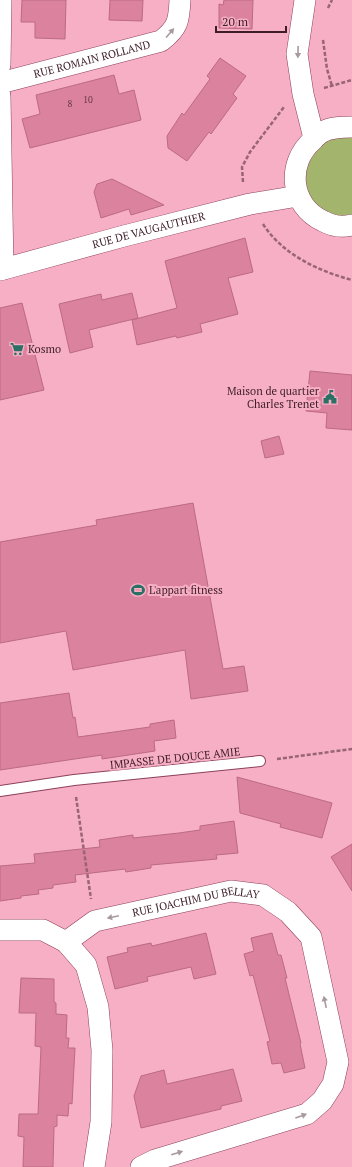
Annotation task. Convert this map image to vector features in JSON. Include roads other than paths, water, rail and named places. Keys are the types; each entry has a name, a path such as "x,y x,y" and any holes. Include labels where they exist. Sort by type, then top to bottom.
{"street":[{"path":"0,64 1,0"},
{"name":"RUE ROMAIN ROLLAND","path":"0,83 161,41 172,33 179,19 180,0"},
{"path":"305,0 297,54 303,94 314,138"},
{"path":"0,96 2,269"},
{"path":"352,127 337,127 322,132 314,138 304,147 294,173 298,196 307,210 316,218 331,225 345,227 352,225"},
{"name":"RUE DE VAUGAUTHIER","path":"2,269 250,204 298,196"},
{"name":"RUE JOACHIM DU BELLAY","path":"66,942 95,921 231,891 263,895 288,912 311,937 338,1062 333,1084 322,1101 307,1114 155,1160 141,1167"},
{"path":"0,930 43,930 66,942 86,965 98,1007 102,1050 101,1114 94,1167"}],"lane":[{"name":"IMPASSE DE DOUCE AMIE","path":"0,791 74,780 260,761"}],"place":[{"name":"Kosmo","path":"17,349"},
{"name":"Maison de quartier Charles Trenet","path":"330,397"},
{"name":"L'appart fitness","path":"138,590"}]}
